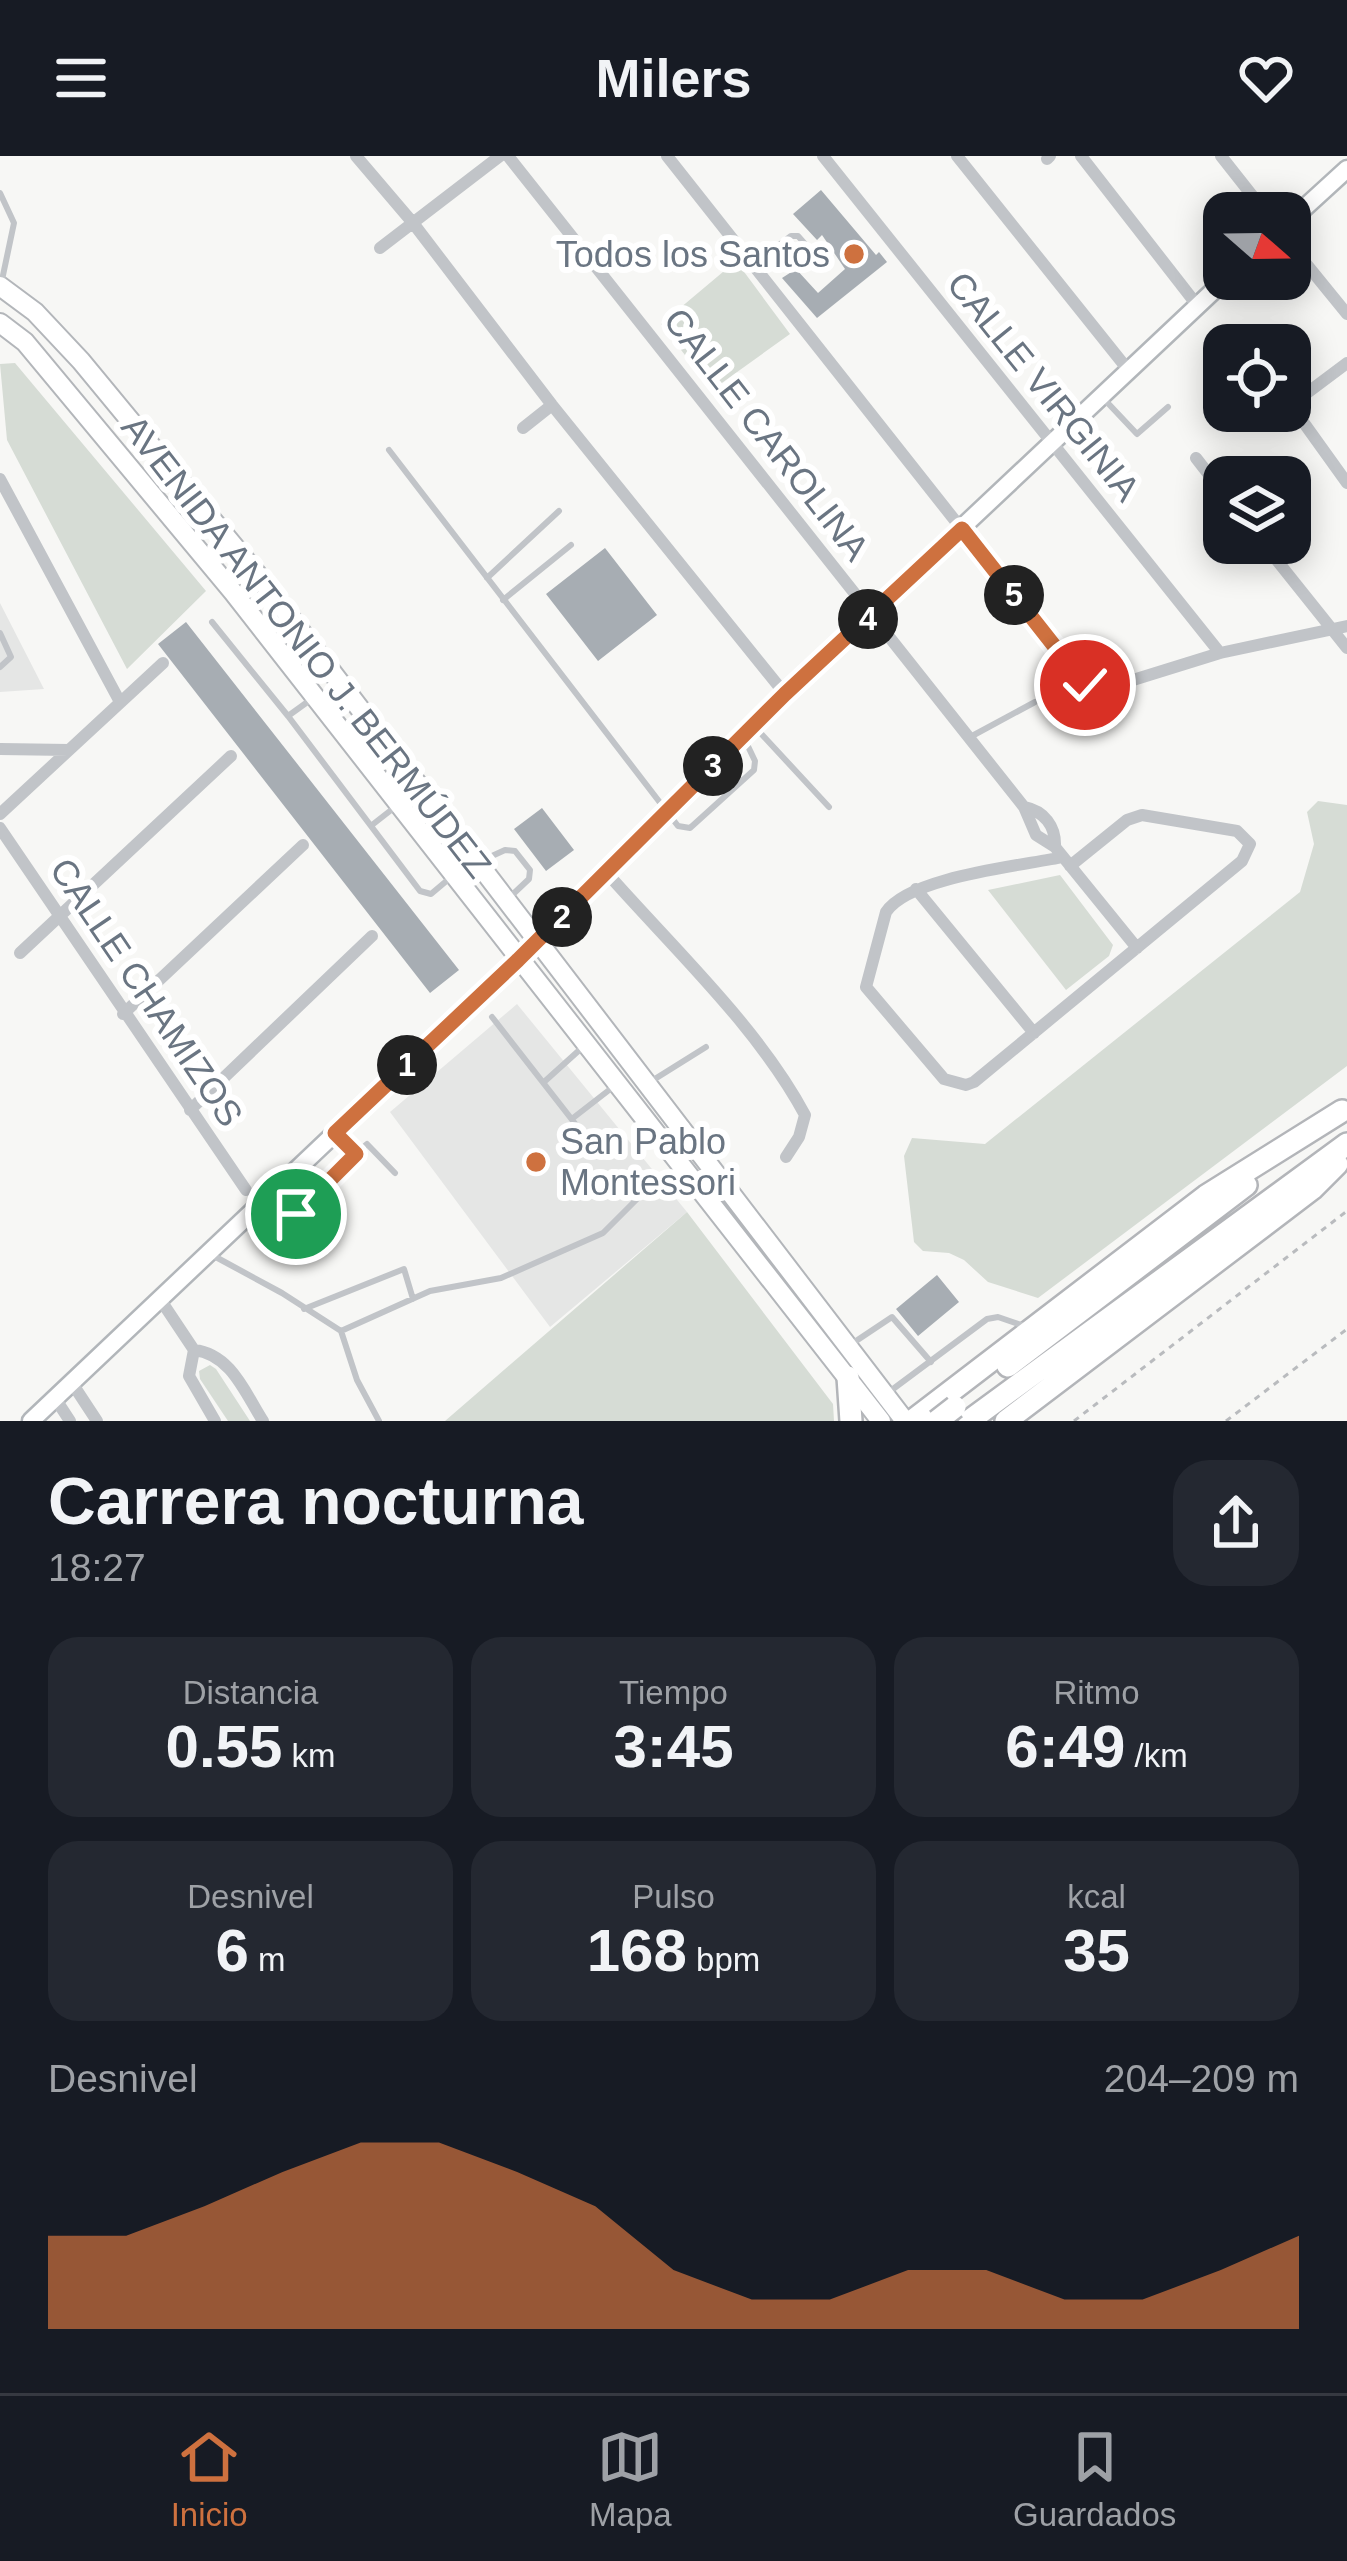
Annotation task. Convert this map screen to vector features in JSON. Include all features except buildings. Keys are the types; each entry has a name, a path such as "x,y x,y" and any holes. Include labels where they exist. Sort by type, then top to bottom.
{"highway":[{"path":"908,1421 958,1410 1344,1109"},
{"path":"958,1410 1033,1329 1206,1196 1344,1109"},
{"path":"937,1421 1347,1148"},
{"path":"1006,1421 1312,1189 1347,1148"},
{"path":"848,1377 851,1421"}],"main road":[{"name":"AVENIDA ANTONIO J. BERMÚDEZ","path":"0,286 35,312 81,361 256,573 908,1421"},
{"name":"AVENIDA ANTONIO J. BERMÚDEZ","path":"0,323 25,343 233,592 881,1421"}],"street":[{"path":"356,156 785,694"},
{"path":"380,248 504,156"},
{"name":"CALLE CAROLINA","path":"504,156 1024,807 1045,817 1062,857 1137,948"},
{"path":"667,156 1085,685 1104,689 1220,653 1347,626"},
{"name":"CALLE VIRGINIA","path":"823,156 1220,653"},
{"path":"957,156 1129,371"},
{"path":"1082,156 1197,304"},
{"path":"1221,156 1249,192"},
{"path":"1311,202 1347,169"},
{"path":"1311,270 1347,314"},
{"path":"31,1421 518,960 785,694 1203,299"},
{"path":"1347,363 1291,405 1347,482"},
{"path":"523,428 552,405"},
{"path":"1196,458 1203,467"},
{"path":"0,478 120,702"},
{"path":"1280,564 1347,648"},
{"path":"0,814 163,663"},
{"path":"0,749 69,750"},
{"path":"20,953 231,756"},
{"path":"1135,816 1244,835 1250,844 1245,859 974,1082 956,1084 942,1076 868,991 867,976 886,912 916,889 1062,857 1135,816"},
{"name":"CALLE CHAMIZOS","path":"0,828 246,1190"},
{"path":"123,1014 303,844"},
{"path":"607,873 746,1030 795,1096 805,1115 799,1137 786,1157"},
{"path":"916,889 1034,1033"},
{"path":"190,1110 372,936"},
{"path":"160,1299 194,1350 221,1359 263,1421"},
{"path":"194,1350 189,1376 215,1421"},
{"path":"72,1383 98,1421"},
{"path":"55,1398 70,1421"}],"lane":[{"path":"0,193 14,223 0,286"},
{"path":"754,266 791,236 797,236 820,262"},
{"path":"1102,397 1137,434 1168,407"},
{"path":"389,450 678,826 688,829 754,770 748,731"},
{"path":"486,578 559,511"},
{"path":"503,600 571,545"},
{"path":"212,622 420,891 431,894 453,876"},
{"path":"0,633 10,657 0,667"},
{"path":"288,716 315,697"},
{"path":"969,737 1035,702"},
{"path":"748,731 829,807"},
{"path":"372,825 398,804"},
{"path":"478,863 514,850 530,870 529,879 507,900"},
{"path":"492,1017 598,1153"},
{"path":"544,1082 585,1046"},
{"path":"647,1084 706,1047"},
{"path":"574,1118 616,1085"},
{"path":"335,1133 356,1154"},
{"path":"296,1214 367,1144 395,1173"},
{"path":"340,1331 443,1288 501,1278 583,1242 603,1233 638,1198"},
{"path":"209,1254 340,1331 357,1380 379,1421"},
{"path":"304,1309 404,1269 412,1299"},
{"path":"849,1346 892,1317 931,1362"},
{"path":"886,1394 992,1317 1033,1329"}],"path":[{"path":"1074,1421 1347,1211"},
{"path":"1226,1421 1347,1329"}],"shaded area":[{"path":"736,261 790,334 712,390 661,324"},
{"path":"15,363 206,591 127,669 7,440 0,364"},
{"path":"0,603 44,689 0,692"},
{"path":"1318,801 1347,805 1347,1066 1038,1298 988,1282 949,1253 923,1251 914,1242 904,1156 912,1138 985,1144 1300,892 1314,844 1307,812"},
{"path":"1060,875 1113,945 1109,956 1066,990 988,890"},
{"name":"San Pablo Montessori","path":"517,1004 687,1212 550,1327 390,1112"},
{"path":"687,1212 833,1404 834,1421 445,1421"},
{"path":"210,1365 250,1421 228,1421 200,1379 199,1371"}],"place":[{"name":"Todos los Santos","path":"854,254"},
{"name":"San Pablo Montessori","path":"536,1162"}],"route":[{"path":"296,1214 356,1154 335,1133 518,960 785,694 962,529 1085,685"}]}
